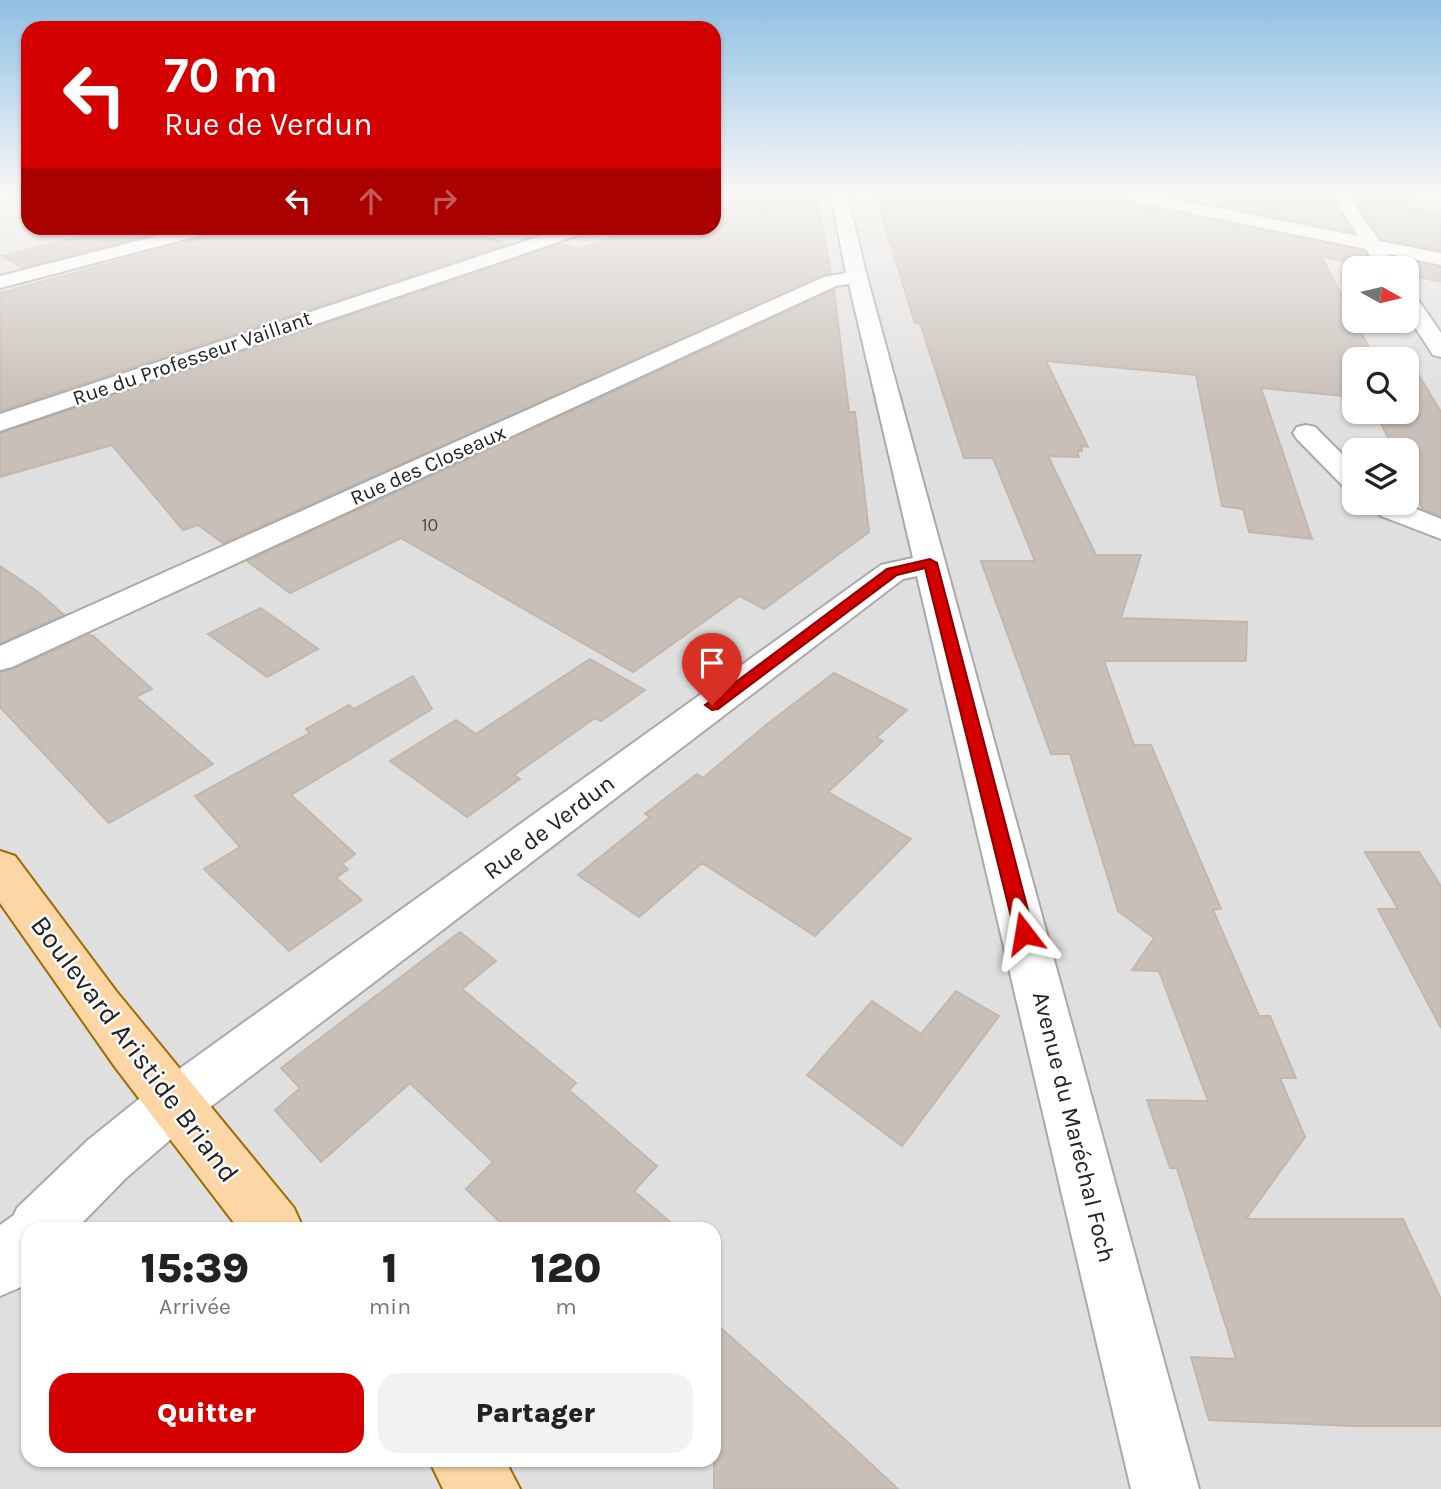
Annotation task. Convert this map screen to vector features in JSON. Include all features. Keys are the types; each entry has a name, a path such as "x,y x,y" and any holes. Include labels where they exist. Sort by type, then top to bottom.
{"main road":[{"name":"Boulevard Aristide Briand","path":"0,868 58,954 173,1104 269,1222"},
{"path":"468,1467 485,1489"}],"street":[{"path":"0,282 67,264"},
{"name":"Rue du Professeur Vaillant","path":"0,423 473,264"},
{"name":"Avenue du Maréchal Foch","path":"854,264 1165,1489"},
{"name":"Rue des Closeaux","path":"0,659 831,281 857,277"},
{"path":"1419,316 1441,350"},
{"path":"1306,433 1342,469"},
{"path":"1404,515 1441,530"},
{"name":"Rue de Verdun","path":"43,1222 107,1159 173,1104 892,572 930,563"},
{"path":"0,1266 21,1245"}],"shaded area":[{"path":"0,264 1342,264 1342,333 1419,333 1419,264 1441,264 1441,1489 0,1489"}],"building":[{"path":"17,264 37,264 23,268"},
{"path":"105,264 446,264 0,411 0,293"},
{"path":"500,264 829,264 831,273 223,543 198,525 183,530 112,445 0,477 0,433"},
{"path":"897,264 1325,264 1342,296 1342,333 1361,333 1369,347 1342,347 1342,396 1261,388 1312,539 1249,532 1243,509 1222,506 1196,375 1046,361 1088,447 1081,446 1082,451 1077,451 1079,457 1048,456 1096,555 1141,555 1121,618 1247,622 1246,661 1104,661 1134,745 1151,745 1221,909 1213,910 1259,1016 1270,1016 1296,1078 1280,1078 1305,1137 1246,1219 1403,1219 1441,1299 1441,1426 1353,1426 1209,1420 1191,1357 1236,1359 1177,1168 1170,1168 1147,1100 1208,1101 1159,971 1132,970 1154,938 1118,911 1070,754 1051,754 981,561 1035,561 993,458 964,458 920,323 915,323"},
{"path":"1419,264 1441,267 1441,282 1419,277"},
{"path":"834,290 849,412 855,412 869,532 764,609 740,596 633,672 401,538 290,593 247,561"},
{"path":"1419,376 1441,412 1441,516 1423,509 1419,501 1419,438 1388,438 1381,424 1419,424"},
{"path":"0,566 37,591 64,615 0,643"},
{"path":"261,608 318,649 267,677 208,634"},
{"path":"88,635 93,636 152,689 136,697 213,764 109,823 0,707 0,672 13,669"},
{"path":"590,659 645,690 601,721 595,718 514,775 520,779 467,817 390,761 456,720 476,734"},
{"path":"834,673 907,710 876,738 883,741 828,792 911,839 815,936 702,863 639,917 578,875 650,817 645,814 697,774 703,778"},
{"path":"413,676 432,709 291,795 355,854 342,864 348,869 336,878 362,900 289,951 204,869 240,847 195,796 310,733 306,729 349,705 354,709"},
{"path":"1365,852 1419,852 1441,886 1441,1028 1378,909 1398,909"},
{"path":"460,932 496,961 462,989 576,1083 569,1090 657,1166 634,1191 670,1222 500,1222 466,1189 493,1162 410,1083 321,1162 275,1110 300,1088 281,1068"},
{"path":"956,991 999,1016 902,1146 807,1075 872,1001 921,1034"},
{"path":"721,1328 898,1489 714,1489 714,1467 721,1467"}],"route":[{"path":"712,705 892,572 930,563 1024,933"}]}
